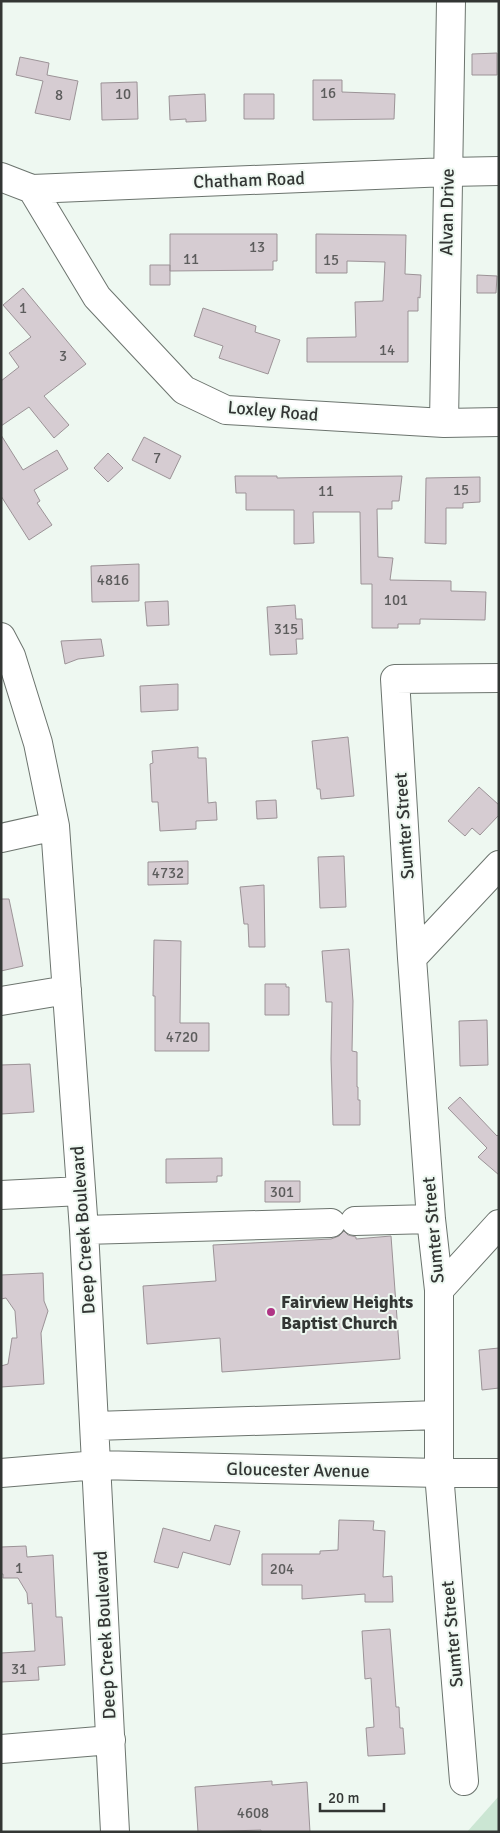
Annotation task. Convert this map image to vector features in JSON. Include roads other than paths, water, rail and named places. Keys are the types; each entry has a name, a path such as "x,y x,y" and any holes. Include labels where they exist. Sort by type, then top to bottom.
{"street":[{"name":"Alvan Drive","path":"444,423 451,1"},
{"name":"Chatham Road","path":"1,177 32,189 448,172 499,172"},
{"name":"Loxley Road","path":"32,189 97,297 184,390 226,410 444,423 499,422"},
{"name":"Deep Creek Boulevard","path":"1,637 11,656 38,743 55,826 84,1230 115,1832"},
{"name":"Sumter Street","path":"464,1781 439,1473 439,1290 431,1219 412,958 395,679 499,678"},
{"path":"1,838 55,826"},
{"path":"412,958 499,866"},
{"path":"1,1001 67,990"},
{"path":"1,1195 81,1192"},
{"path":"84,1230 431,1219"},
{"path":"439,1290 499,1224"},
{"path":"95,1426 439,1415"},
{"name":"Gloucester Avenue","path":"1,1473 97,1466 499,1473"},
{"path":"1,1750 111,1740"}],"place":[{"name":"Fairview Heights Baptist Church","path":"271,1312"}]}
